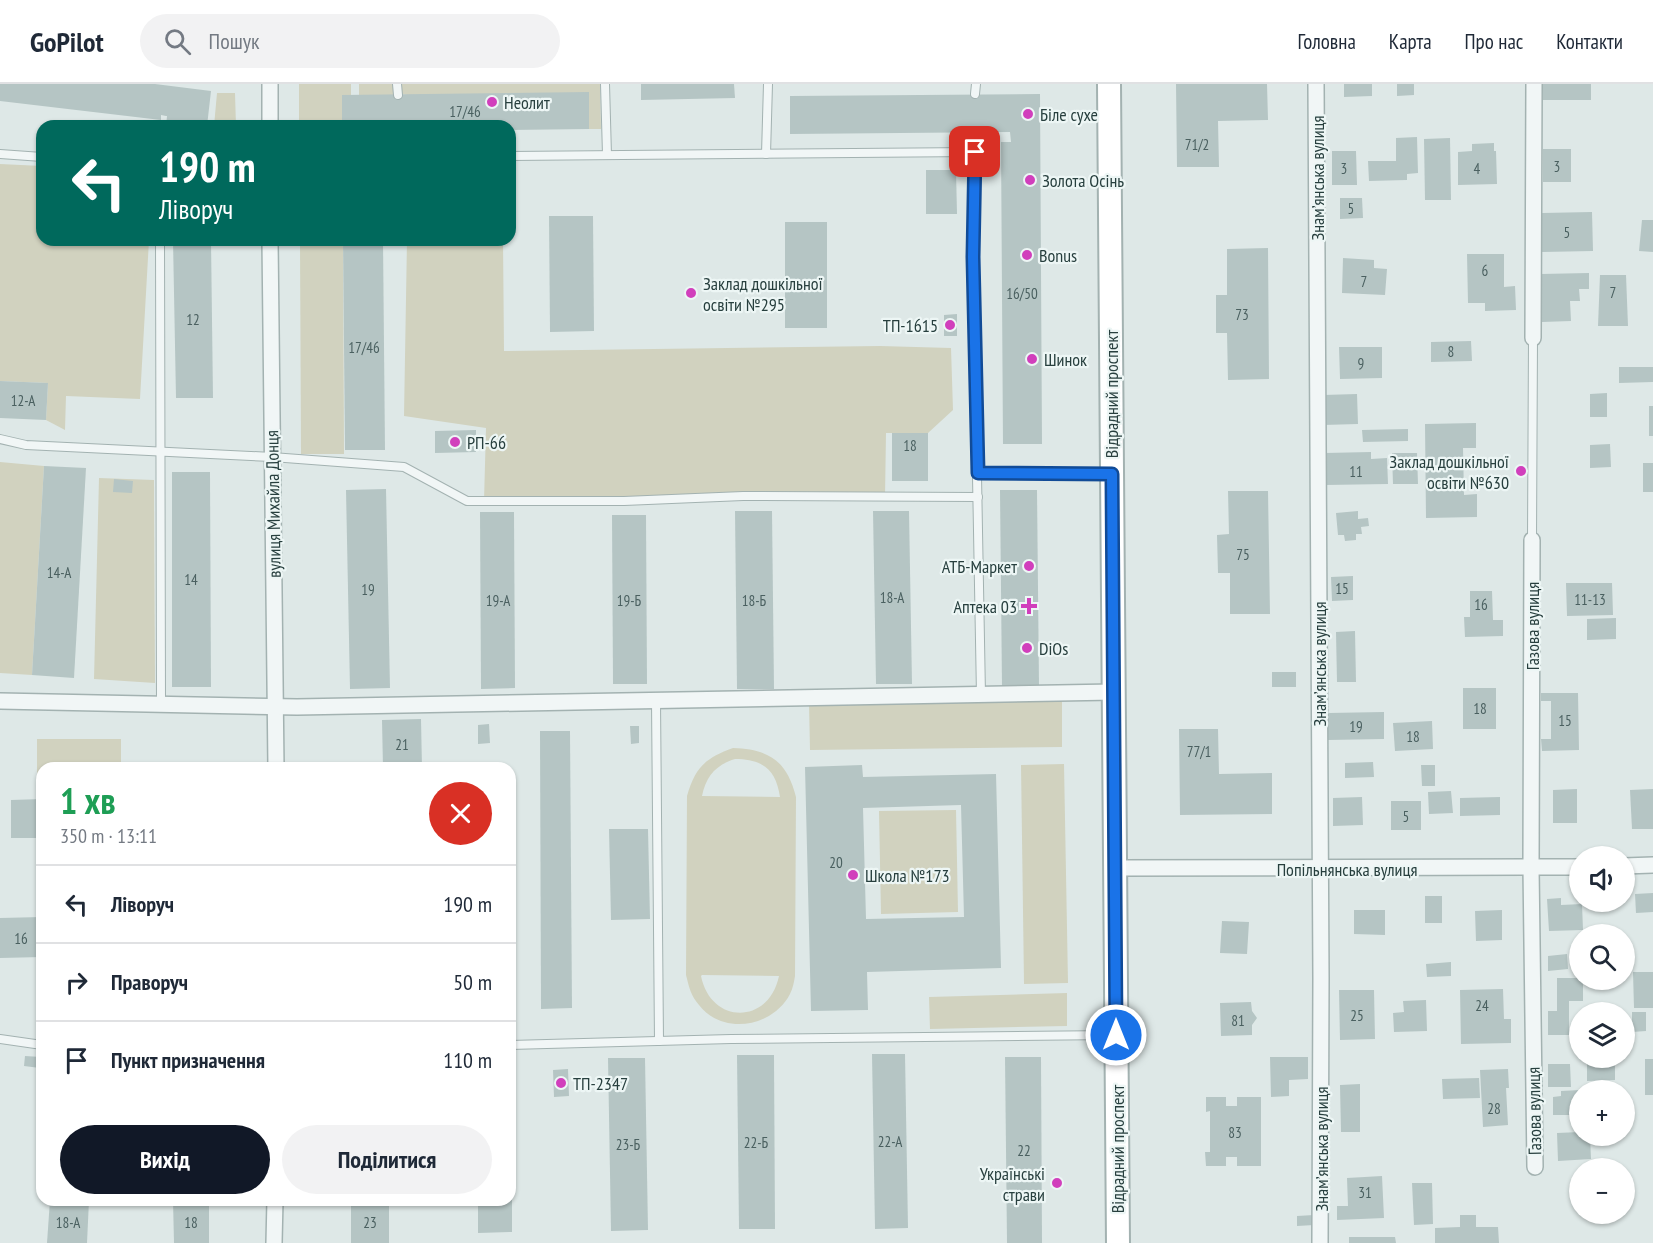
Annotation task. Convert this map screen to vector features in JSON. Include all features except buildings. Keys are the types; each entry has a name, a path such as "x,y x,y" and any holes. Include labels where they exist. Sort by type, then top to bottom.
{"main road":[{"name":"Відрадний проспект","path":"1109,84 1118,1243"}],"street":[{"path":"270,84 270,120"},
{"name":"Знамʼянська вулиця","path":"1316,84 1320,1243"},
{"name":"Газова вулиця","path":"1533,338 1534,84"},
{"name":"вулиця Михайла Донця","path":"270,246 276,762"},
{"name":"Газова вулиця","path":"1532,540 1531,868 1535,1167"},
{"path":"0,701 276,707 1114,692"},
{"path":"1635,866 1653,865"},
{"name":"Попільнянська вулиця","path":"1115,868 1569,867"},
{"path":"274,1243 275,1206"}],"lane":[{"path":"397,84 398,95"},
{"path":"605,84 607,155"},
{"path":"766,154 768,84"},
{"path":"975,94 976,84"},
{"path":"975,133 973,257 981,695"},
{"path":"516,156 975,152"},
{"path":"0,154 36,157"},
{"path":"160,246 161,704"},
{"name":"Газова вулиця","path":"1532,540 1533,338"},
{"path":"0,439 26,445 272,457 404,467 467,501 624,501 743,496 978,497"},
{"path":"978,473 1112,474"},
{"path":"656,701 659,1041"},
{"path":"516,1045 1116,1035"},
{"path":"0,1039 36,1044"}],"green space":[{"path":"299,84 351,84 351,95 342,96 342,120 299,120"},
{"path":"359,84 394,84 394,95 359,95"},
{"path":"402,84 600,84 601,129 589,129 402,94"},
{"path":"217,93 235,93 236,120 215,120"},
{"path":"0,164 36,166 36,246 149,246 140,399 66,396 65,430 46,420 48,383 0,381"},
{"path":"300,246 343,246 344,454 301,454"},
{"path":"407,246 503,246 504,351 880,346 951,348 953,410 928,433 886,433 885,497 484,501 486,428 404,416"},
{"path":"0,462 44,466 32,675 0,673"},
{"path":"99,478 154,480 155,683 94,679"},
{"path":"1062,699 1062,747 810,750 809,703"},
{"path":"37,739 121,739 121,762 37,762"},
{"path":"733,748 757,751 775,759 787,774 796,797 794,983 790,994 772,1014 760,1020 734,1024 709,1015 699,1005 689,987 686,975 687,796 702,765","holes":["735,759 753,761 766,768 775,779 780,797 702,796 713,772 722,764","702,975 779,976 773,992 764,1004 740,1013 716,1004 707,992"]},
{"path":"1064,764 1068,983 1024,984 1021,765"},
{"path":"956,810 958,912 881,914 879,811"},
{"path":"1067,993 1067,1026 930,1029 929,997"}],"place":[{"name":"Неолит","path":"492,102"},
{"name":"Біле сухе","path":"1028,114"},
{"name":"Золота Осінь","path":"1030,180"},
{"name":"Bonus","path":"1027,255"},
{"name":"Заклад дошкільної освіти №295","path":"691,293"},
{"name":"ТП-1615","path":"950,325"},
{"name":"Шинок","path":"1032,359"},
{"name":"РП-66","path":"455,442"},
{"name":"Заклад дошкільної освіти №630","path":"1521,471"},
{"name":"АТБ-Маркет","path":"1029,566"},
{"name":"Аптека 03","path":"1029,606"},
{"name":"DiOs","path":"1027,648"},
{"name":"Школа №173","path":"853,875"},
{"name":"ТП-2347","path":"561,1083"},
{"name":"Українські страви","path":"1057,1183"}],"route":[{"path":"975,152 973,257 978,473 1112,474 1116,1035"}]}
